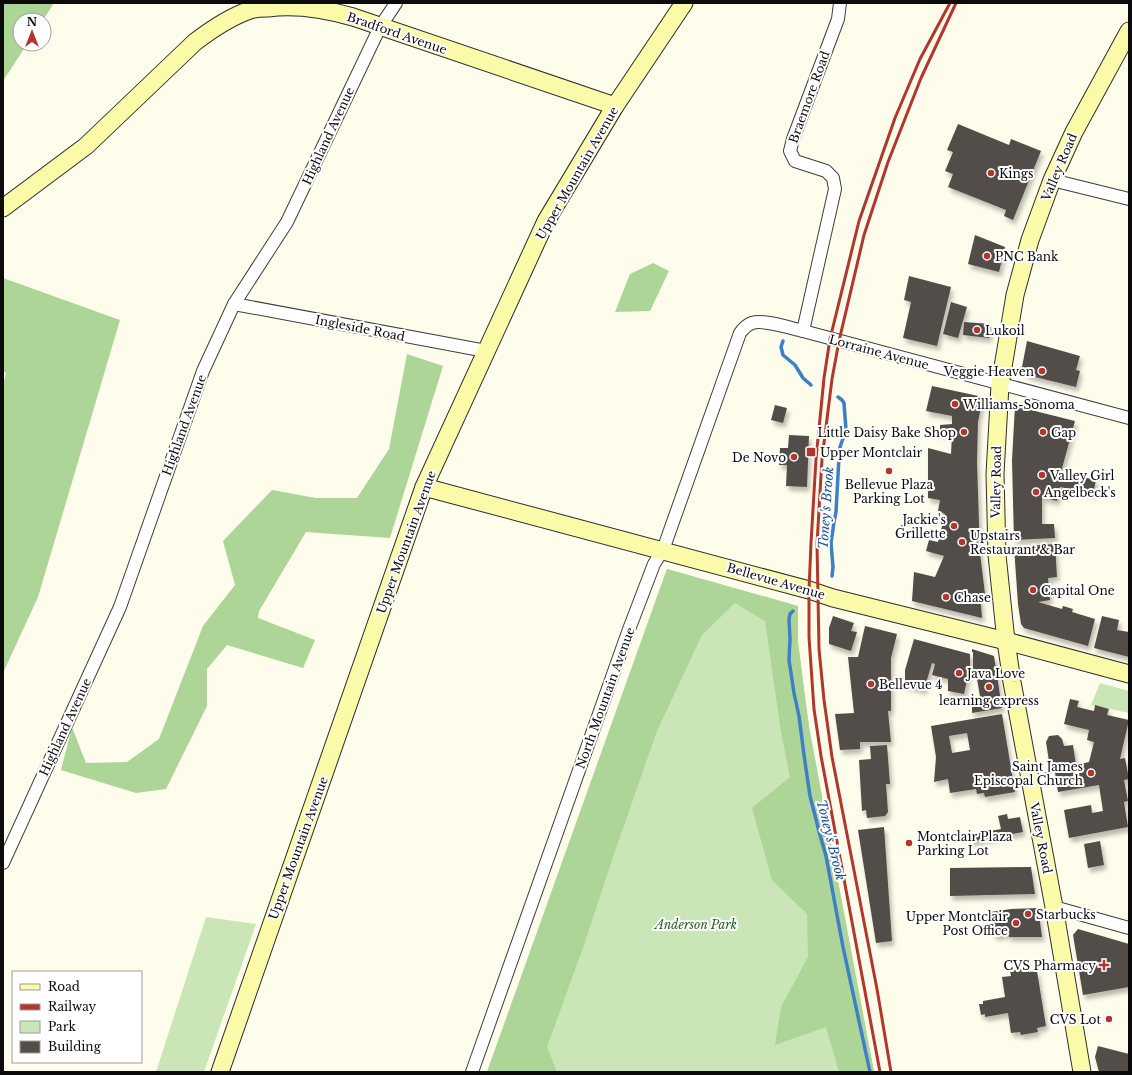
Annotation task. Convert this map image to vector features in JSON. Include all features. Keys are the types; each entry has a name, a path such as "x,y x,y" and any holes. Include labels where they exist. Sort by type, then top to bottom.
{"street":[{"name":"Highland Avenue","path":"3,863 120,607 203,371 234,304 287,222 380,27 396,3"},
{"name":"Upper Mountain Avenue","path":"220,1072 424,487 546,221 615,106 684,3"},
{"name":"Braemore Road","path":"803,331 835,189 833,178 826,171 796,161 790,151 793,139 838,19 840,3"},
{"name":"Bradford Avenue","path":"3,208 86,146 177,57 195,42 212,29 253,6 293,6 334,12 615,106"},
{"name":"Valley Road","path":"1082,1072 1006,642 996,554 995,474 1000,384 1019,276 1030,240 1052,180 1074,132 1127,37"},
{"path":"1052,180 1129,199"},
{"name":"Ingleside Road","path":"234,304 486,351"},
{"name":"Lorraine Avenue","path":"745,326 753,323 766,323 803,331 1129,418"},
{"name":"North Mountain Avenue","path":"472,1072 628,632 654,564 662,550 740,333 745,326"},
{"name":"Bellevue Avenue","path":"424,487 818,592 833,598 1129,674"},
{"path":"1054,907 1129,928"}],"green space":[{"path":"3,3 54,3 48,12 12,12 12,52 22,52 3,81"},
{"path":"653,263 669,271 650,311 615,312 630,274"},
{"path":"3,278 120,320 38,597 3,673 3,385 6,373 3,371"},
{"path":"407,354 443,366 390,538 306,532 259,611 258,618 315,640 303,668 227,645 207,669 207,706 166,789 136,793 61,770 72,727 86,763 127,762 159,739 203,626 235,585 223,541 272,490 316,498 357,498 389,449"},
{"name":"Anderson Park","path":"667,569 798,606 798,642 809,727 874,1072 487,1072"},
{"path":"667,569 798,606 798,642 809,727 874,1072 839,1072 826,1027 775,1045 781,1007 808,957 807,914 772,880 752,808 790,777 781,732 765,621 735,603 702,635 657,731 584,945 547,1047 557,1072 487,1072"},
{"path":"1100,683 1129,691 1129,713 1091,705"},
{"path":"206,917 256,924 204,1072 156,1072"}],"building":[{"name":"Kings","path":"958,124 1009,145 1011,139 1041,151 1013,220 1004,216 1006,210 948,187 953,174 945,171 953,152 947,150"},
{"name":"PNC Bank","path":"975,235 1005,247 999,272 968,264"},
{"path":"909,276 951,287 937,346 903,338 911,302 904,300"},
{"path":"951,302 967,307 958,338 943,334"},
{"name":"Lukoil","path":"964,322 991,324 989,338 963,335"},
{"path":"1027,341 1080,356 1076,370 1080,371 1076,387 1027,375 1022,367"},
{"path":"932,386 983,397 978,422 977,462 980,553 985,594 980,593 982,618 912,601 914,572 935,577 944,556 926,551 929,540 938,542 945,514 938,511 940,500 928,498 928,448 951,454 952,434 940,434 940,425 952,424 952,416 926,411"},
{"path":"775,405 787,408 783,423 771,420"},
{"path":"1015,406 1075,421 1061,472 1096,480 1093,494 1060,487 1057,501 1042,497 1042,524 1054,524 1055,538 1014,540 1012,460"},
{"name":"De Novo","path":"789,435 809,436 807,487 786,486 787,465 779,465 780,448 788,448"},
{"path":"1055,544 1057,577 1048,578 1050,600 1038,602 1062,609 1063,606 1073,609 1072,612 1095,619 1088,646 1024,628 1021,624 1014,547"},
{"path":"833,616 854,623 851,631 857,632 851,651 829,644 829,628"},
{"path":"1102,616 1119,620 1117,630 1129,632 1129,657 1094,648"},
{"name":"Bellevue 4","path":"865,626 897,634 891,658 891,711 888,711 891,742 860,742 860,749 840,750 835,714 854,713 848,657 858,657"},
{"path":"914,639 970,654 970,667 964,694 948,691 948,679 932,675 935,664 932,663 924,690 905,685 905,670"},
{"name":"learning express","path":"972,649 994,656 1002,708 972,713 972,703 981,702 976,673 973,673"},
{"name":"Saint James Episcopal Church","path":"1070,699 1079,701 1077,707 1094,711 1095,705 1109,709 1107,715 1129,720 1120,759 1125,758 1129,779 1124,780 1128,801 1124,802 1128,827 1069,838 1064,810 1091,805 1092,813 1103,811 1099,785 1058,792 1054,766 1049,761 1046,742 1049,736 1058,735 1062,739 1064,746 1073,745 1076,765 1089,762 1094,742 1087,740 1089,730 1064,724"},
{"path":"1002,714 1015,792 985,797 984,793 977,794 976,789 950,793 948,779 934,782 936,757 931,726","holes":["967,733 970,750 952,753 949,736"]},
{"path":"887,745 890,784 886,784 888,812 885,816 867,818 866,810 862,811 859,760 871,759 870,746"},
{"path":"1007,814 1008,819 1020,817 1023,832 970,842 968,835 1001,829 998,816"},
{"path":"884,827 892,941 876,943 858,830"},
{"path":"1100,841 1104,865 1088,868 1084,844"},
{"path":"1031,867 1035,894 950,896 950,868"},
{"name":"Upper Montclair Post Office","path":"1038,908 1042,937 1009,937 1008,934 994,936 990,912 1011,909"},
{"name":"CVS Pharmacy","path":"1078,929 1129,944 1129,987 1083,995 1073,935"},
{"path":"1028,968 1029,972 1037,971 1046,1026 1037,1028 1038,1032 1021,1035 1020,1032 1011,1033 1008,1013 985,1017 985,1014 981,1015 979,1004 983,1004 983,1001 1005,997 1002,977 1011,976 1010,971"},
{"path":"1098,1046 1129,1054 1129,1072 1099,1072 1095,1057"}],"waterway":[{"name":"Toney's Brook","path":"783,341 781,347 783,355 795,365 803,378 811,385"},
{"name":"Toney's Brook","path":"832,576 833,567 831,543 836,512 839,457 840,447 846,430 844,403 838,397"},
{"name":"Toney's Brook","path":"793,611 790,614 789,619 789,660 799,716 810,796 826,856 843,947 870,1072"}],"railway":[{"path":"880,1072 821,756 814,709 809,637 809,590 816,459 824,378 830,339 859,221 895,118 920,59 950,3"},
{"path":"891,1072 877,989 832,757 824,700 819,649 817,544 822,459 832,379 839,341 864,235 888,162 921,78 956,3"}],"place":[{"name":"Kings","path":"991,173"},
{"name":"PNC Bank","path":"987,256"},
{"name":"Lukoil","path":"977,330"},
{"name":"Veggie Heaven","path":"1042,371"},
{"name":"Williams-Sonoma","path":"955,404"},
{"name":"Little Daisy Bake Shop","path":"964,432"},
{"name":"Gap","path":"1043,432"},
{"name":"Upper Montclair","path":"811,452"},
{"name":"De Novo","path":"794,457"},
{"name":"Bellevue Plaza Parking Lot","path":"889,471"},
{"name":"Valley Girl","path":"1042,475"},
{"name":"Angelbeck's","path":"1036,492"},
{"name":"Jackie's Grillette","path":"954,526"},
{"name":"Upstairs Restaurant & Bar","path":"962,542"},
{"name":"Capital One","path":"1033,590"},
{"name":"Chase","path":"946,597"},
{"name":"Java Love","path":"959,673"},
{"name":"Bellevue 4","path":"871,684"},
{"name":"learning express","path":"989,687"},
{"name":"Saint James Episcopal Church","path":"1091,773"},
{"name":"Montclair Plaza Parking Lot","path":"909,843"},
{"name":"Starbucks","path":"1028,914"},
{"name":"Upper Montclair Post Office","path":"1016,923"},
{"name":"CVS Pharmacy","path":"1104,965"},
{"name":"CVS Lot","path":"1109,1019"}]}
